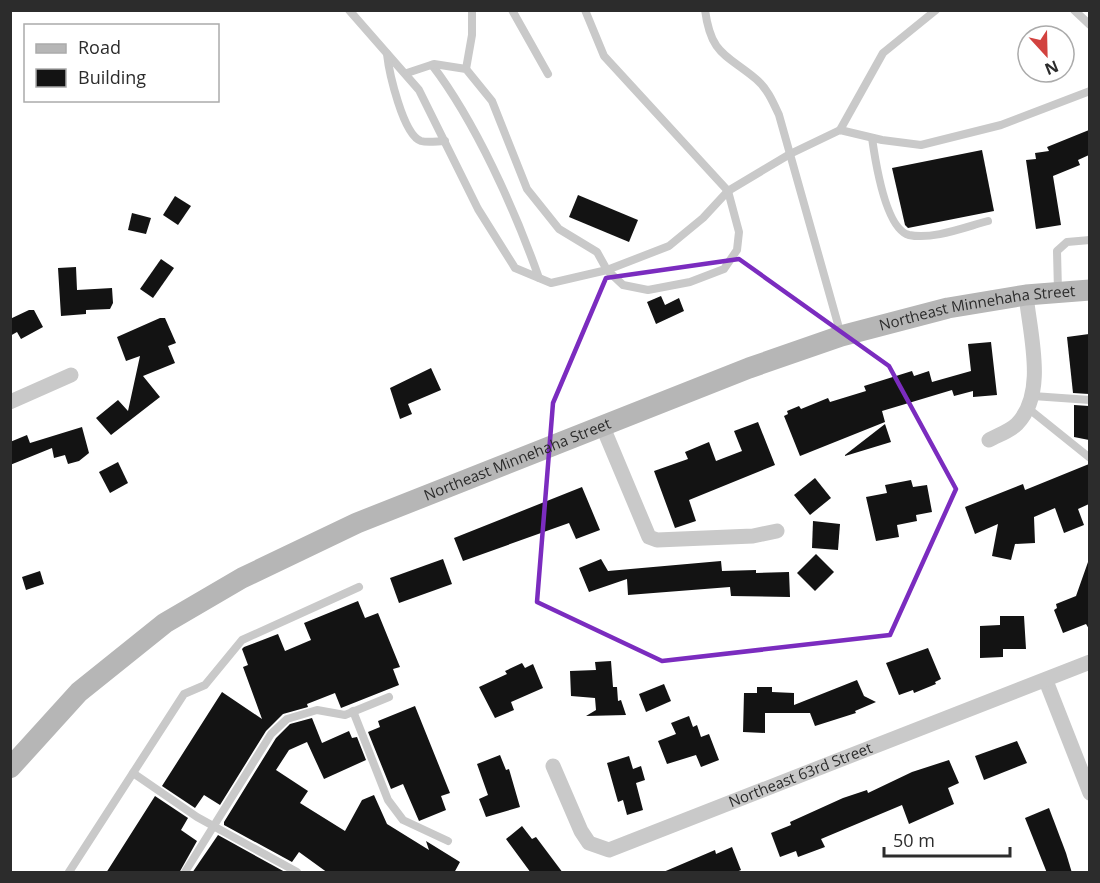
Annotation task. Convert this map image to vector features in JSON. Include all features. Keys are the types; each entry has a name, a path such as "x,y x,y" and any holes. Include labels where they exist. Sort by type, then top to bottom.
{"main road":[{"name":"Northeast Minnehaha Street","path":"10,768 79,693 165,623 205,598 287,555 357,523 602,425 841,336 948,308 1026,296 1089,290"}],"street":[{"path":"989,440 1015,426 1031,403 1036,389 1026,296"},
{"path":"10,402 71,375"},
{"path":"602,425 649,537 657,540 753,536 777,531"},
{"name":"Northeast 63rd Street","path":"553,766 581,831 589,843 609,850 1046,681 1089,662"},
{"path":"1046,681 1089,793"}],"lane":[{"path":"349,10 407,73 419,90 478,209 515,268 551,283 607,270 669,246 704,218 728,191 790,154 840,130 883,53 936,10"},
{"path":"466,69 472,35 472,10"},
{"path":"512,10 548,74"},
{"path":"407,73 432,65 466,69 492,101 527,189 560,229 597,252 607,270 623,285 648,290 690,282 724,269 737,250 739,232 728,191 604,56 585,10"},
{"path":"705,10 708,28 715,45 728,60 756,79 768,91 779,115 841,336"},
{"path":"1074,10 1089,25"},
{"path":"387,52 389,71 410,132 421,141 445,141"},
{"path":"432,65 456,96 511,210 539,278"},
{"path":"840,130 872,138 921,145 1001,125 1089,91"},
{"path":"872,138 877,172 898,228 908,235 927,235 988,221"},
{"path":"1058,293 1057,251 1067,242 1089,240"},
{"path":"1031,403 1089,400"},
{"path":"1031,403 1089,458"},
{"path":"69,873 184,694 205,685 242,640 359,587"},
{"path":"185,873 271,734 287,719 317,710 345,715 389,697"},
{"path":"353,711 388,800 403,820 448,841"},
{"path":"133,773 213,826 297,873"}],"highlighted area":[{"path":"739,259 889,366 956,489 890,635 662,661 537,602 553,403 606,278"}],"building":[{"path":"1089,130 1089,155 1078,160 1080,165 1053,176 1061,225 1036,229 1026,160 1036,159 1035,153 1049,151 1047,147"},
{"path":"982,150 994,211 908,228 905,225 892,168"},
{"path":"578,195 638,220 629,242 569,217"},
{"path":"175,196 191,206 178,225 163,215"},
{"path":"132,213 151,218 146,234 128,230"},
{"path":"161,259 174,268 153,298 140,289"},
{"path":"76,267 77,290 112,288 113,303 110,309 86,310 86,314 61,316 58,268"},
{"path":"661,296 665,305 679,298 684,311 656,324 647,302"},
{"path":"34,310 43,327 21,339 17,332 10,336 10,319"},
{"path":"160,318 165,318 176,343 168,346 175,363 143,376 160,397 111,435 96,418 118,400 128,411 140,356 126,361 117,337"},
{"path":"1089,334 1089,394 1073,393 1067,337"},
{"path":"991,342 997,395 973,397 973,391 954,396 952,390 882,411 885,422 800,456 784,416 788,414 787,411 799,406 801,409 828,398 830,402 866,391 864,386 912,371 914,376 929,371 932,382 971,371 968,344"},
{"path":"431,368 441,390 408,404 412,414 400,419 390,388"},
{"path":"1074,405 1089,406 1089,440 1074,437"},
{"path":"758,422 775,465 689,500 696,521 675,528 654,471 688,459 685,452 709,442 716,461 742,451 734,431"},
{"path":"885,424 891,442 845,456 845,455"},
{"path":"82,427 89,453 79,461 68,464 65,455 54,458 52,448 10,465 10,442 27,435 30,443"},
{"path":"118,462 128,483 110,493 99,472"},
{"path":"1089,464 1089,504 1078,509 1084,525 1064,533 1055,508 1034,517 1035,543 1015,544 1011,560 992,556 998,524 975,534 965,507 1023,484 1025,490"},
{"path":"815,478 831,498 810,515 794,495"},
{"path":"911,480 913,487 927,485 932,512 916,515 917,521 897,525 899,537 876,541 866,497 887,493 885,485"},
{"path":"582,487 600,530 576,539 569,523 463,561 454,538"},
{"path":"813,521 840,524 838,550 812,548"},
{"path":"816,554 834,572 815,591 797,573"},
{"path":"443,559 452,584 399,603 390,578"},
{"path":"601,559 608,571 721,561 722,571 789,572 790,597 731,596 730,587 628,595 627,579 589,592 579,568"},
{"path":"1088,562 1089,629 1086,624 1063,633 1054,610 1057,608 1056,604 1076,596"},
{"path":"40,571 44,584 26,590 22,577"},
{"path":"358,601 365,618 378,613 400,667 393,669 399,685 341,708 335,693 307,704 308,707 283,714 266,731 220,805 204,795 195,808 162,786 222,692 262,719 243,667 248,665 242,649 244,647 278,634 285,651 311,640 304,623"},
{"path":"1000,616 1024,616 1026,649 1003,649 1003,657 980,658 980,626 1000,625"},
{"path":"928,648 941,679 935,682 936,684 914,693 913,690 899,695 886,663"},
{"path":"611,661 613,687 617,687 618,701 621,700 626,715 586,716 596,710 595,698 571,696 570,671 596,670 595,662"},
{"path":"522,663 525,668 533,664 543,688 511,702 514,710 495,718 479,687 507,674 505,671"},
{"path":"857,680 864,696 876,702 855,711 856,713 815,726 810,713 765,713 765,733 743,732 744,693 757,693 757,687 772,687 772,692 794,693 794,705"},
{"path":"664,684 671,701 646,712 639,694"},
{"path":"415,706 450,793 441,796 446,810 419,821 403,784 391,789 368,732 380,727 378,721"},
{"path":"689,716 693,727 697,725 701,737 709,734 719,760 701,767 696,755 667,764 658,741 676,734 671,723"},
{"path":"312,718 322,743 349,731 352,738 357,737 366,760 324,779 307,742 289,750 276,770 308,791 300,803 345,831 362,800 374,795 387,824 429,850 426,841 460,862 454,873 328,873 299,852 292,862 224,825 276,738 290,724"},
{"path":"1017,741 1027,763 984,780 975,756"},
{"path":"500,755 506,770 509,769 520,807 486,817 479,799 488,795 477,764"},
{"path":"629,756 633,769 641,766 645,780 636,783 643,810 627,815 623,800 618,802 607,763"},
{"path":"949,760 959,783 948,788 954,804 909,824 902,805 821,839 825,847 798,857 796,851 780,857 771,833 791,825 790,822 843,798 867,790 868,793 912,772"},
{"path":"155,796 188,818 181,830 197,841 179,873 106,873"},
{"path":"1049,808 1072,873 1047,873 1025,818"},
{"path":"522,826 532,839 536,837 563,873 531,873 506,839"},
{"path":"218,835 285,872 285,873 192,873"},
{"path":"732,847 741,870 734,873 661,873 715,850 716,854"}]}
